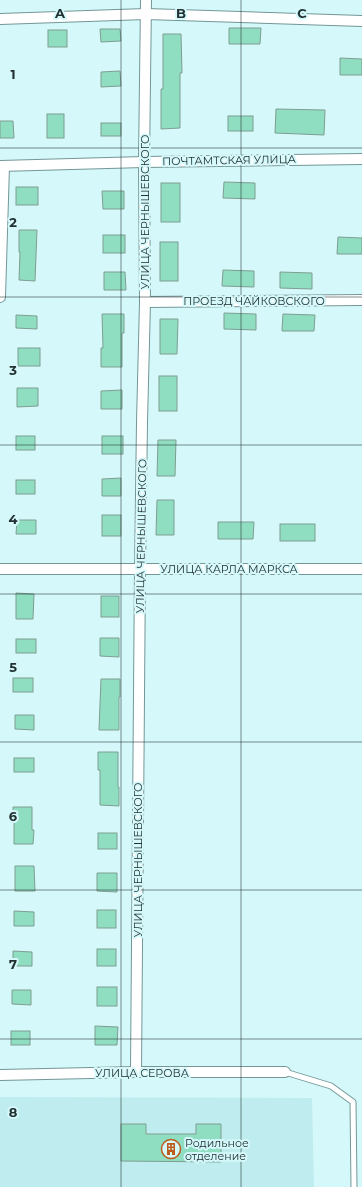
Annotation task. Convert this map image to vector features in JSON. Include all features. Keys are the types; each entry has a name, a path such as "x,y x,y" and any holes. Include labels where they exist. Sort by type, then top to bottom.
{"street":[{"name":"УЛИЦА ЧЕРНЫШЕВСКОГО","path":"136,1072 140,569 142,422 146,302 144,162 146,0"},
{"path":"0,20 146,14 362,21"},
{"name":"ПОЧТАМТСКАЯ УЛИЦА","path":"2,166 144,162 362,159"},
{"path":"0,297 2,166"},
{"name":"ПРОЕЗД ЧАЙКОВСКОГО","path":"146,302 362,300"},
{"name":"УЛИЦА КАРЛА МАРКСА","path":"0,569 362,568"},
{"name":"УЛИЦА СЕРОВА","path":"0,1075 136,1072 285,1072"}],"lane":[{"path":"285,1072 331,1086 354,1102 354,1187"}],"shaded area":[{"path":"0,1097 312,1098 314,1187 0,1187"}],"building":[{"path":"229,28 261,28 260,44 229,44"},
{"path":"100,29 120,29 121,41 101,42"},
{"path":"48,30 67,30 67,47 48,47"},
{"path":"163,34 181,34 182,73 180,73 180,128 161,129"},
{"path":"340,58 362,59 362,75 340,75"},
{"path":"120,71 121,86 101,87 101,72"},
{"path":"276,109 325,110 324,135 275,133"},
{"path":"47,114 64,114 64,138 47,138"},
{"path":"228,116 253,116 253,131 228,131"},
{"path":"0,121 13,121 14,138 0,138"},
{"path":"101,123 121,123 121,136 101,136"},
{"path":"224,182 255,183 255,199 223,198"},
{"path":"161,183 180,183 180,222 161,222"},
{"path":"16,187 38,187 38,205 16,205"},
{"path":"102,191 124,191 124,209 103,209"},
{"path":"19,230 37,230 35,281 19,280"},
{"path":"103,235 125,235 125,253 103,253"},
{"path":"338,237 362,238 362,254 337,254"},
{"path":"160,242 178,242 178,281 160,281"},
{"path":"223,270 254,271 254,287 222,286"},
{"path":"104,272 125,272 126,290 104,290"},
{"path":"280,272 312,273 312,289 280,288"},
{"path":"224,313 256,314 256,330 224,329"},
{"path":"102,314 124,314 124,333 122,333 122,367 101,367 101,348 103,348"},
{"path":"283,314 315,315 314,331 282,331"},
{"path":"16,315 37,316 37,329 16,328"},
{"path":"160,319 178,319 177,354 160,354"},
{"path":"18,348 40,348 40,366 18,366"},
{"path":"159,376 177,376 177,411 159,411"},
{"path":"17,388 38,388 38,406 17,407"},
{"path":"122,390 122,409 101,409 101,391"},
{"path":"16,436 35,436 35,450 16,450"},
{"path":"102,436 123,436 123,454 102,454"},
{"path":"158,440 176,440 175,476 157,476"},
{"path":"121,478 121,496 102,496 102,479"},
{"path":"16,480 35,480 35,494 16,494"},
{"path":"157,500 174,500 174,535 156,535"},
{"path":"102,515 121,515 121,536 102,536"},
{"path":"17,520 36,520 36,534 16,534"},
{"path":"218,522 254,522 253,539 218,539"},
{"path":"280,524 315,524 315,541 280,541"},
{"path":"16,593 34,594 33,619 16,619"},
{"path":"101,596 119,596 119,617 101,617"},
{"path":"100,638 119,638 119,657 100,656"},
{"path":"16,639 36,639 36,653 16,653"},
{"path":"13,678 33,678 33,692 13,692"},
{"path":"101,679 120,679 119,730 99,730"},
{"path":"15,715 34,715 34,730 15,729"},
{"path":"98,752 118,752 119,806 100,805 100,770 98,770"},
{"path":"14,758 34,758 34,772 14,772"},
{"path":"13,807 32,807 32,830 34,830 33,844 14,844"},
{"path":"98,833 117,833 117,849 98,849"},
{"path":"15,866 34,866 35,891 15,891"},
{"path":"97,873 117,873 117,892 97,891"},
{"path":"97,910 116,910 116,928 97,928"},
{"path":"14,911 34,912 34,926 14,926"},
{"path":"97,949 116,949 116,966 97,966"},
{"path":"13,951 32,952 32,966 13,966"},
{"path":"97,987 117,987 117,1006 97,1006"},
{"path":"12,990 31,990 31,1005 12,1004"},
{"path":"95,1026 118,1027 117,1045 95,1045"},
{"path":"11,1031 30,1031 30,1045 11,1045"},
{"name":"Родильное отделение","path":"121,1124 146,1124 146,1134 196,1134 196,1124 221,1124 221,1162 121,1161"}],"place":[{"name":"Родильное отделение","path":"171,1149"}]}
